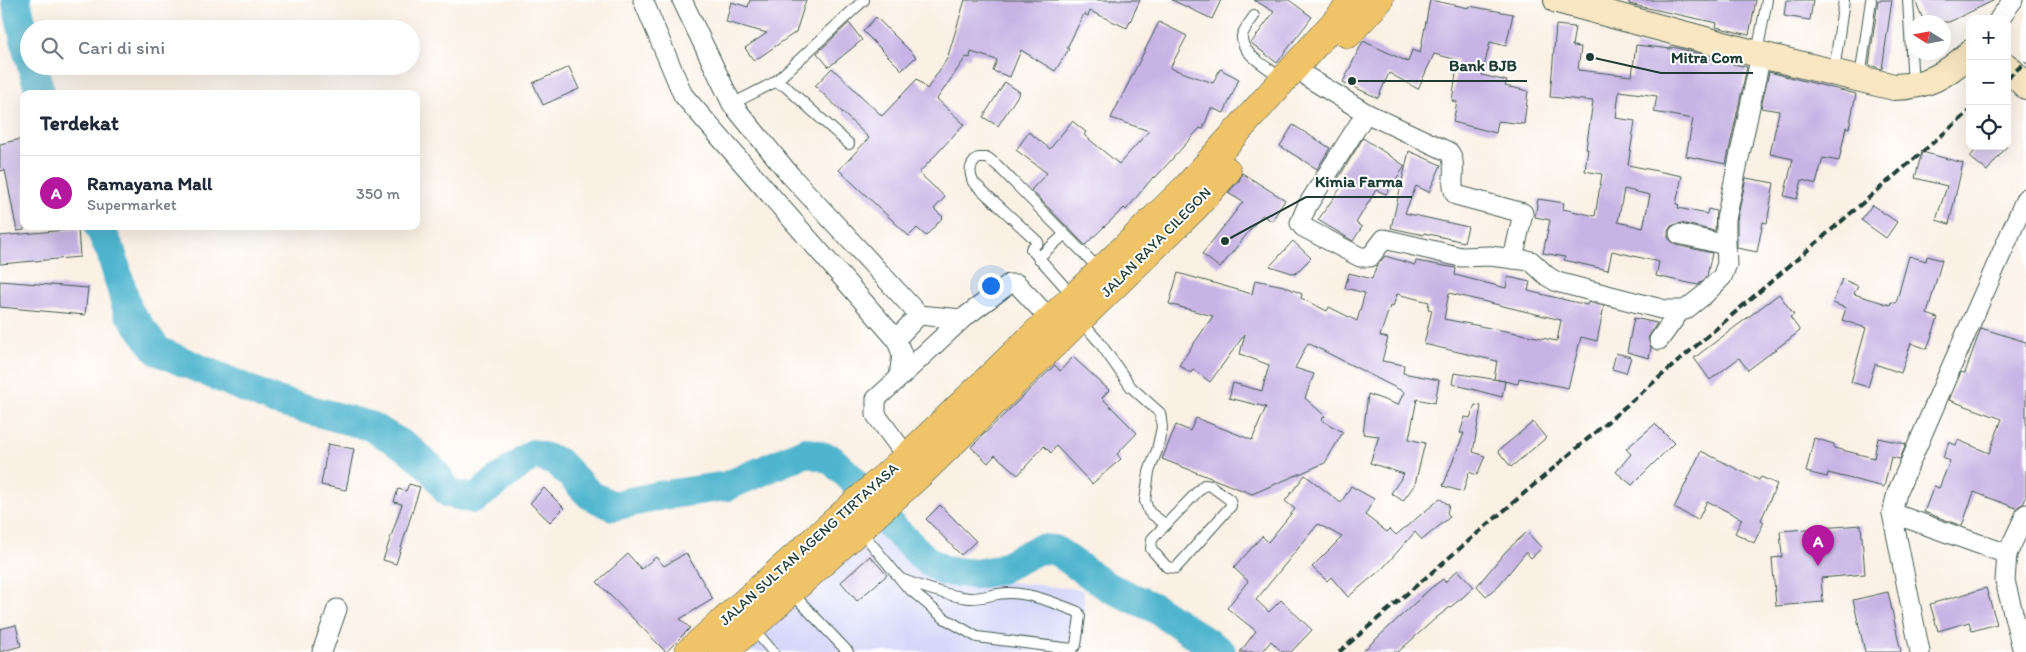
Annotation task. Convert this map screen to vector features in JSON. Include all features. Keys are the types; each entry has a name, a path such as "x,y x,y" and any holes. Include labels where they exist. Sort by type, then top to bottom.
{"highway":[{"name":"JALAN RAYA CILEGON","path":"914,465 1076,308 1195,207 1297,79 1355,0"},
{"name":"JALAN RAYA CILEGON","path":"914,465 1050,318 1076,308 1101,271 1379,0"},
{"name":"JALAN SULTAN AGENG TIRTAYASA","path":"724,652 790,591 886,490 914,465"},
{"name":"JALAN SULTAN AGENG TIRTAYASA","path":"689,652 862,517"}],"street":[{"path":"642,0 683,95 896,340 902,354 899,378"},
{"path":"682,0 732,104 791,176 919,315 962,319"},
{"path":"1557,0 1759,54 1894,87 1913,86 1931,82 1966,57"},
{"path":"2003,15 2012,0"},
{"path":"1659,340 1680,311 1694,304 1722,277 1727,264 1726,219 1759,54"},
{"path":"2011,71 2026,86"},
{"path":"1297,79 1449,152 1453,159 1456,195 1523,213 1513,259"},
{"path":"1366,113 1306,206 1300,220 1301,225 1363,258 1370,257 1384,239 1461,257 1531,261 1550,279 1557,282 1656,308 1680,311"},
{"path":"1920,652 1892,513 1897,493 2026,198"},
{"path":"1678,234 1726,246"},
{"path":"914,465 876,415 876,399 962,319 1009,284 1017,284 1050,318"},
{"path":"896,340 919,315"},
{"path":"1892,513 2007,554"},
{"path":"2023,652 2005,581 2007,554 2026,514"},
{"path":"322,652 337,609"}],"lane":[{"path":"732,104 776,82 864,0"},
{"path":"1759,54 1767,0"},
{"path":"1834,71 1844,0"},
{"path":"1860,78 1872,0"},
{"path":"1908,0 1913,86"},
{"path":"1254,16 1242,35 1243,46 1253,56 1297,79"},
{"path":"776,82 785,86 849,144"},
{"path":"1101,271 998,166 988,158 978,158 972,164 970,172 973,182 1038,242 1030,250 1076,308 1131,387 1160,413 1162,427 1157,450 1149,472 1145,501 1149,512 1165,524"},
{"path":"1038,258 1064,235"},
{"path":"1204,484 1211,486 1231,503 1176,568 1167,567 1151,549 1152,539 1165,524 1204,484"},
{"path":"862,517 902,580 944,618 977,637 1072,649 1076,645 1080,616 1078,612 1069,608 1029,595 1011,593 972,598 936,592 902,580"},
{"path":"790,591 848,652"},
{"path":"752,627 773,652"}],"shaded area":[{"path":"894,513 929,573 1084,590 1083,652 743,652"}],"building":[{"path":"750,0 806,0 796,32 754,61 745,48 767,33 726,22 731,2 748,7"},
{"path":"965,0 1140,0 1127,28 1090,11 1088,16 1084,14 1067,48 1069,49 1055,71 1021,50 1010,77 993,71 997,60 971,52 970,58 966,57 937,99 964,124 919,173 945,197 934,209 943,217 926,236 917,228 909,236 839,170 869,138 815,86 832,68 882,116 917,79 927,89 947,59"},
{"path":"1172,0 1221,0 1212,19"},
{"path":"1254,0 1289,0 1312,17 1277,63 1251,43 1274,12"},
{"path":"1430,0 1513,14 1506,46 1490,42 1482,75 1507,81 1505,86 1528,91 1524,124 1498,121 1496,133 1453,122 1457,102 1452,101 1458,60 1434,54 1418,89 1389,73 1378,98 1343,82 1363,41 1408,62 1412,50 1420,53"},
{"path":"1629,0 1756,0 1749,35 1716,27 1717,23 1629,4"},
{"path":"1786,0 1813,0 1810,20 1784,16"},
{"path":"1878,0 1892,0 1882,69 1869,65"},
{"path":"1915,0 1995,0 1951,21 1951,15 1921,15"},
{"path":"876,17 916,57 902,70 863,31"},
{"path":"1159,22 1187,36 1170,68 1213,83 1220,69 1239,79 1224,113 1211,108 1203,129 1200,128 1155,178 1154,176 1126,210 1124,208 1085,245 1031,190 1047,173 1016,150 1029,132 1050,149 1072,121 1086,132 1084,135 1119,164 1149,131 1111,118"},
{"path":"849,23 862,40 829,67 817,53"},
{"path":"1556,25 1575,27 1572,46 1581,47 1578,70 1632,76 1636,45 1677,48 1708,56 1707,58 1747,67 1726,164 1686,156 1693,119 1654,112 1657,96 1619,91 1616,118 1635,121 1628,165 1682,176 1676,204 1679,205 1678,208 1707,214 1708,209 1716,211 1715,231 1681,223 1671,226 1668,231 1668,238 1676,245 1712,253 1707,276 1698,285 1656,276 1659,262 1612,251 1608,270 1564,260 1565,257 1543,253 1550,220 1535,217 1538,199 1564,203 1563,209 1595,216 1602,174 1585,171 1588,149 1586,149 1593,101 1550,97","holes":["1624,189 1650,195 1643,228 1618,222"]},
{"path":"569,67 579,89 543,105 533,83"},
{"path":"1769,72 1856,94 1849,128 1846,127 1839,161 1823,158 1816,184 1802,180 1797,199 1784,196 1793,159 1770,154 1779,111 1761,108"},
{"path":"1005,82 1020,92 998,126 983,117"},
{"path":"1293,125 1330,148 1317,169 1280,146"},
{"path":"1363,138 1405,166 1386,194 1376,190 1356,223 1362,227 1353,241 1318,220 1342,186 1336,182"},
{"path":"20,139 20,230 24,230 17,231 5,170 0,171 0,144"},
{"path":"1976,150 2004,150 1987,171 1970,157"},
{"path":"1409,151 1441,165 1429,192 1416,186 1405,213 1468,227 1464,242 1391,228"},
{"path":"1922,152 1963,163 1949,224 1936,220 1947,186 1915,178"},
{"path":"1242,173 1285,200 1272,221 1262,215 1220,268 1202,254 1243,202 1228,193 1239,181"},
{"path":"1746,178 1774,183 1767,223 1763,222 1757,252 1737,248 1737,220"},
{"path":"1872,205 1897,222 1886,238 1861,220"},
{"path":"78,230 80,257 0,264 0,236"},
{"path":"1293,241 1311,258 1295,274 1270,266"},
{"path":"1385,256 1415,265 1416,261 1456,268 1455,275 1506,288 1508,277 1530,282 1528,291 1587,305 1588,302 1604,306 1597,341 1581,337 1568,388 1519,378 1518,384 1494,379 1497,361 1424,344 1432,310 1428,309 1429,302 1397,294 1393,307 1390,306 1380,336 1388,338 1382,361 1404,365 1403,373 1439,380 1435,403 1417,399 1409,439 1425,443 1415,484 1403,501 1391,493 1404,474 1370,463 1379,436 1363,434 1368,394 1398,405 1404,392 1308,343 1295,368 1314,374 1305,398 1325,416 1321,420 1343,432 1325,463 1252,494 1162,459 1176,425 1190,431 1196,418 1252,440 1266,407 1229,398 1233,383 1262,391 1269,365 1240,354 1245,334 1210,382 1193,369 1191,373 1179,365 1213,316 1169,304 1178,273 1252,294 1255,280 1284,286 1302,294 1301,298 1327,311 1329,307 1357,321 1365,293 1345,288 1349,273 1372,279 1376,267","holes":["1449,293 1561,320 1557,341 1444,319"]},
{"path":"1909,256 1926,261 1927,256 1942,260 1927,314 1938,318 1927,349 1911,343 1901,373 1875,364 1868,387 1851,382 1866,328 1842,320 1846,308 1833,303 1842,279 1858,286 1854,294 1890,305 1891,302 1896,303"},
{"path":"0,281 88,288 85,315 0,307"},
{"path":"1779,294 1794,315 1790,317 1800,331 1748,370 1739,358 1710,380 1694,358"},
{"path":"1634,318 1657,323 1648,338 1651,348 1649,358 1627,352"},
{"path":"1981,328 2026,342 2026,497 2024,503 2016,508 1974,492 1962,526 1924,512 1934,486 1939,488 1950,461 1943,458 1949,442 1956,445 1958,440 1989,453 2002,419 1949,400 1961,372 1965,373"},
{"path":"1616,353 1631,357 1626,373 1612,369"},
{"path":"1073,357 1109,390 1102,398 1137,433 1117,454 1121,459 1092,484 1056,446 1051,453 1044,446 1018,475 995,455 988,463 971,447 1055,365 1060,371"},
{"path":"1454,373 1505,381 1502,397 1452,384"},
{"path":"1475,405 1481,406 1473,452 1485,456 1477,475 1469,472 1463,492 1443,486 1464,433 1460,433 1465,417 1470,418"},
{"path":"1533,422 1546,438 1511,467 1498,451"},
{"path":"1655,424 1674,443 1632,485 1616,472 1631,454 1626,449"},
{"path":"1814,438 1834,444 1834,448 1874,458 1878,438 1906,444 1900,459 1891,457 1884,487 1828,473 1827,477 1806,472"},
{"path":"328,444 354,449 346,490 321,485"},
{"path":"1701,451 1759,480 1761,477 1777,484 1761,520 1764,522 1754,543 1735,533 1742,519 1707,501 1698,520 1674,508"},
{"path":"1305,475 1341,503 1351,486 1374,499 1365,515 1387,532 1390,529 1396,535 1440,499 1449,505 1447,513 1450,517 1422,540 1415,532 1383,568 1348,597 1331,577 1327,581 1312,567 1342,537 1318,524 1256,600 1269,612 1281,600 1312,630 1291,652 1282,652 1271,641 1262,652 1240,652 1256,631 1227,608 1248,581 1234,568 1262,536 1268,542 1295,509 1285,501"},
{"path":"409,484 420,487 396,564 383,560 402,504 394,502 398,489 406,491"},
{"path":"544,488 564,508 550,522 530,503"},
{"path":"940,505 976,541 961,555 926,519"},
{"path":"1861,525 1865,574 1821,578 1823,602 1776,606 1772,558 1782,557 1780,531"},
{"path":"1527,532 1542,548 1531,558 1526,552 1499,585 1486,596 1477,586 1506,551"},
{"path":"686,553 713,599 680,619 690,628 666,652 597,582 628,554 641,569 656,557 664,566"},
{"path":"870,556 887,575 857,601 841,582"},
{"path":"1458,570 1474,587 1462,598 1398,652 1362,652 1431,588 1443,579 1445,582"},
{"path":"1986,588 1997,624 1972,631 1969,622 1938,631 1930,604"},
{"path":"1888,592 1901,652 1865,652 1853,600"},
{"path":"16,625 21,646 0,652 0,629"}],"waterway":[{"path":"16,0 21,20"},
{"path":"35,75 40,90"},
{"path":"101,230 111,252 128,311 158,351 273,400 370,426 408,448 433,470 449,493 474,499 533,454 558,462 590,495 613,506 658,496 727,486 806,452 831,459 851,478 889,524 925,559 944,571 976,574 998,570 1039,549 1055,550 1108,587 1155,608 1221,652"}],"railway":[{"path":"2011,75 2026,62"},
{"path":"1339,652 1966,114"}],"place":[{"name":"Mitra Com","path":"1590,57"},
{"name":"Bank BJB","path":"1352,81"},
{"name":"Kimia Farma","path":"1225,241"},
{"name":"Ramayana Mall","path":"1818,566"}]}
